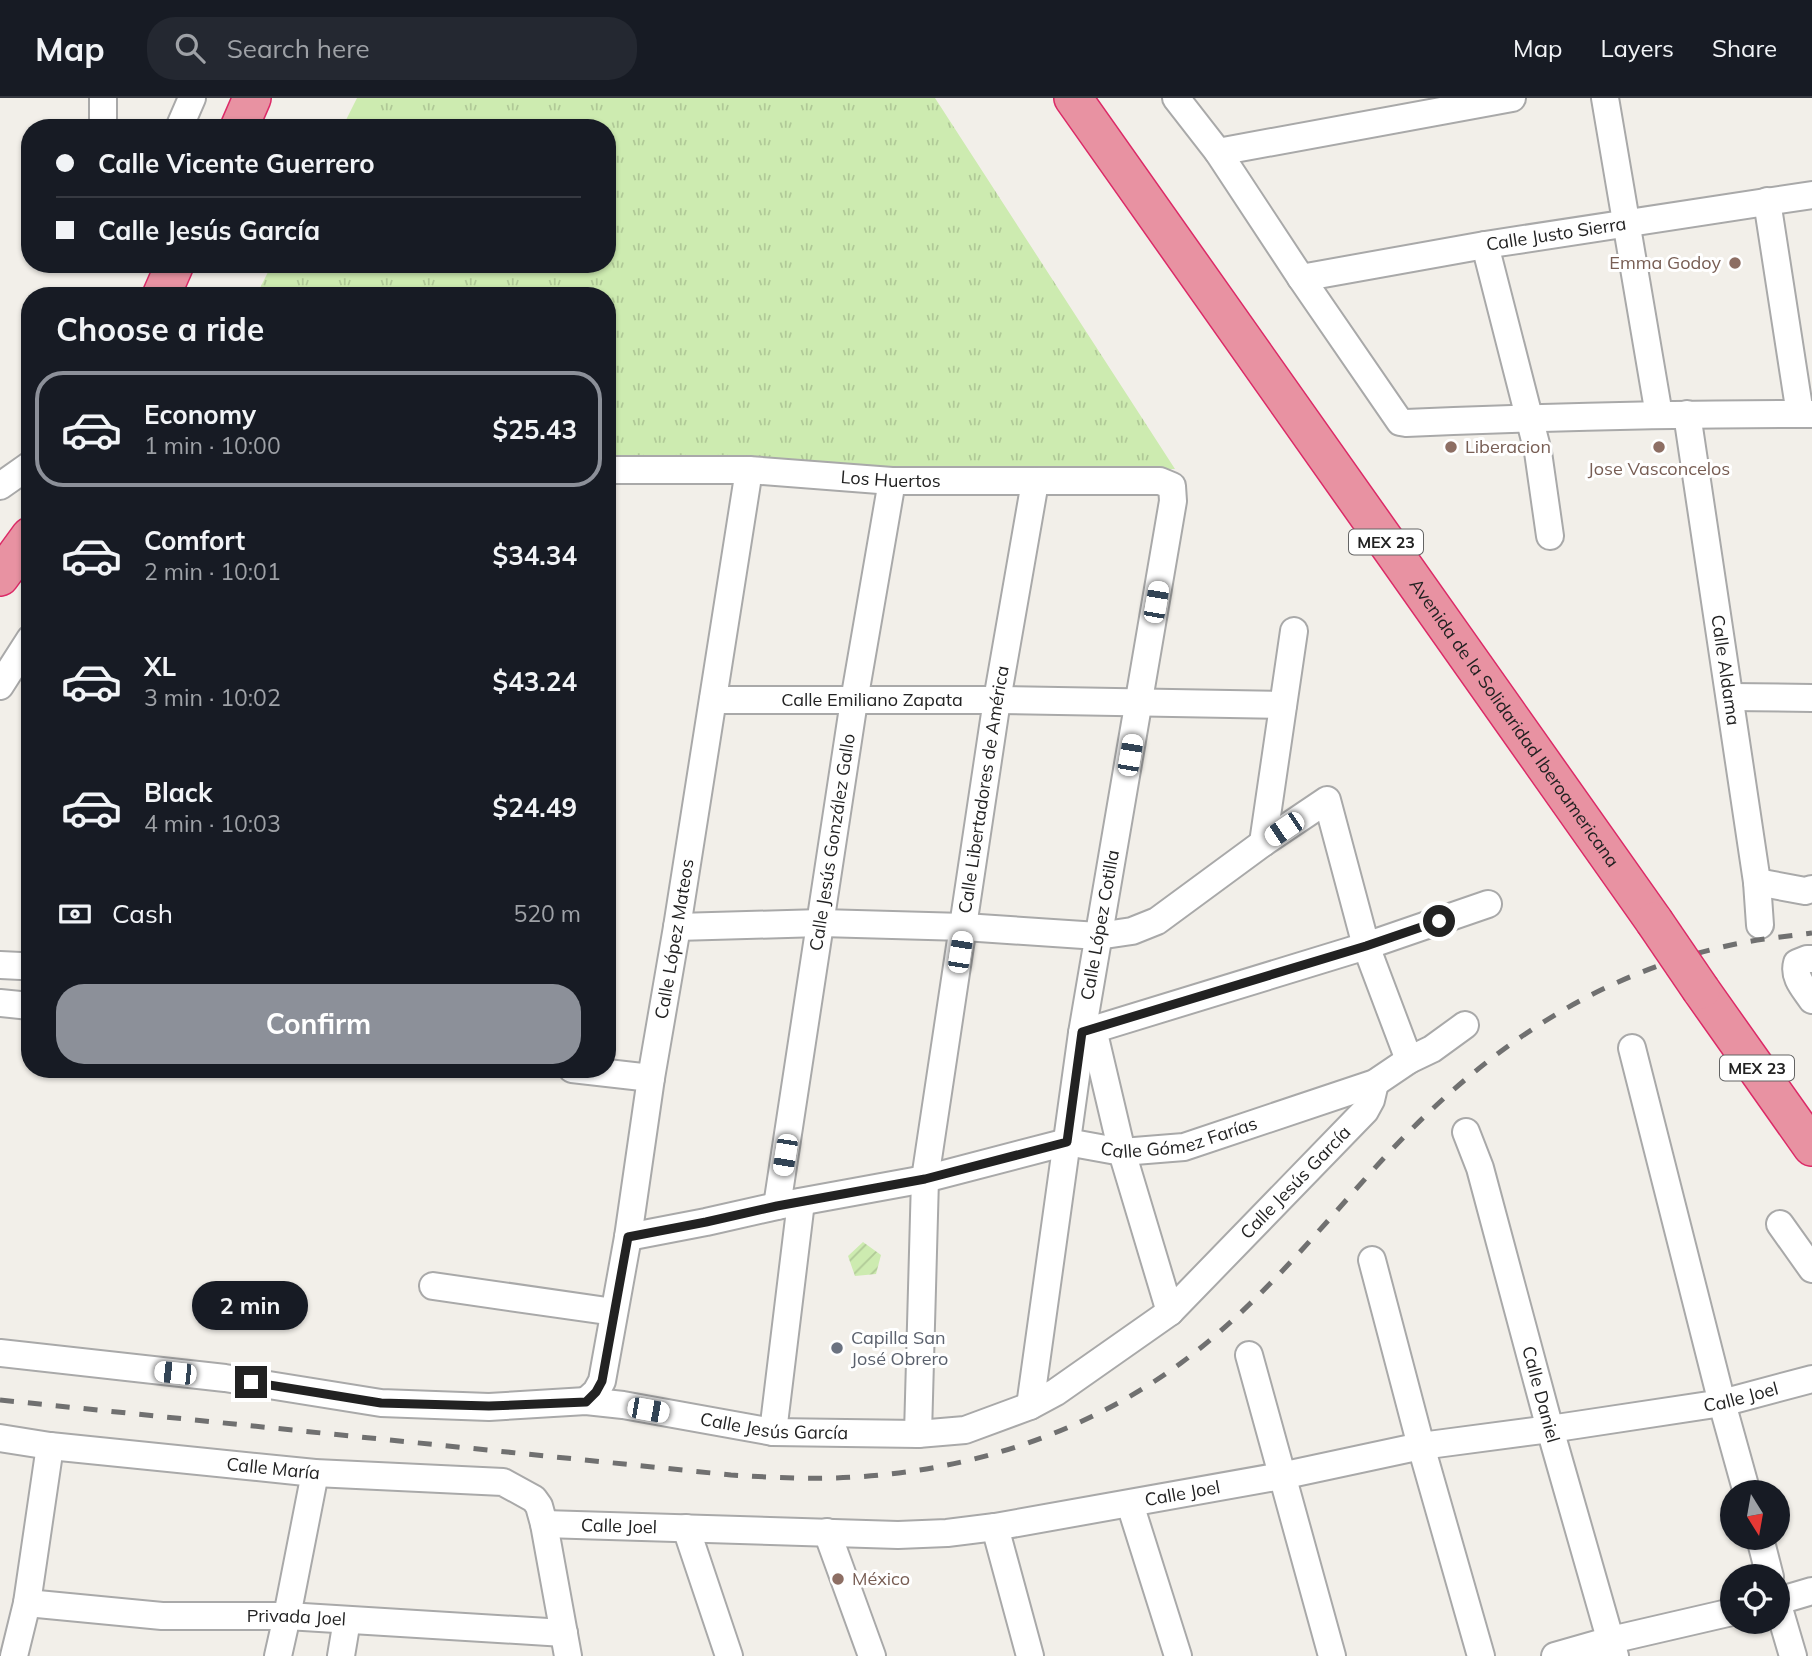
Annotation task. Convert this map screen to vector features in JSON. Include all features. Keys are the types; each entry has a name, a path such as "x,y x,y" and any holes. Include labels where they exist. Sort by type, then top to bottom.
{"highway":[{"path":"243,119 253,98"},
{"name":"Avenida de la Solidaridad Iberoamericana","path":"1073,98 1812,1147"},
{"path":"0,578 21,549"}],"street":[{"path":"103,98 103,119"},
{"path":"183,119 192,98"},
{"path":"1176,98 1218,152 1401,422 1406,423 1687,414 1806,414 1767,201"},
{"path":"1218,152 1512,98"},
{"path":"1605,98 1659,415"},
{"name":"Calle Justo Sierra","path":"1301,278 1812,195"},
{"path":"1485,246 1538,452 1550,536"},
{"name":"Calle Aldama","path":"1687,414 1758,882 1760,925"},
{"name":"Los Huertos","path":"616,470 749,470 892,481 1160,481 1171,486"},
{"name":"Calle López Mateos","path":"586,1402 602,1381 628,1237 749,470"},
{"path":"0,486 21,471"},
{"name":"Calle Jesús González Gallo","path":"773,1432 789,1204 821,923 854,701 892,481"},
{"name":"Calle Libertadores de América","path":"918,1434 925,1179 997,700 1035,482"},
{"name":"Calle López Cotilla","path":"1030,1406 1067,1142 1088,1031 1098,936 1173,501 1171,486"},
{"path":"1263,843 1294,631"},
{"path":"0,686 21,653"},
{"path":"1730,697 1812,698"},
{"name":"Calle Emiliano Zapata","path":"713,700 997,700 1283,705"},
{"path":"677,927 821,923 964,927 1098,936 1132,931 1157,921 1327,800 1366,946 1409,1060"},
{"path":"1758,882 1805,891 1812,889"},
{"path":"1170,1312 1088,1031 1366,946 1488,904"},
{"path":"1805,961 1796,970 1797,977 1812,1000"},
{"path":"0,1003 21,1005"},
{"name":"Calle Gómez Farías","path":"628,1237 925,1179 1067,1142 1122,1152 1184,1147 1374,1083 1409,1060 1432,1049 1465,1025"},
{"path":"1632,1048 1744,1480"},
{"path":"616,1074 651,1078"},
{"name":"Calle Jesús García","path":"0,1353 225,1378 381,1403 489,1406 586,1402 623,1405 773,1432 918,1434 965,1430 1030,1406 1056,1392 1170,1312 1366,1111 1374,1083"},
{"name":"Calle Daniel","path":"1466,1132 1480,1168 1550,1429 1613,1648"},
{"path":"1780,1224 1812,1269"},
{"path":"1372,1260 1421,1446 1481,1656"},
{"path":"433,1286 614,1312"},
{"path":"1249,1355 1332,1656"},
{"name":"Calle Joel","path":"542,1515 686,1528 947,1533 1130,1504 1421,1446 1723,1403 1812,1379"},
{"name":"Calle María","path":"0,1438 50,1446 315,1473 503,1482 534,1499 542,1515"},
{"path":"14,1656 27,1603 50,1446"},
{"path":"278,1656 315,1473"},
{"path":"1130,1504 1178,1656"},
{"path":"542,1515 566,1644"},
{"path":"995,1527 1030,1656"},
{"path":"686,1528 729,1656"},
{"path":"827,1532 872,1656"},
{"path":"1790,1599 1812,1591"},
{"name":"Privada Joel","path":"27,1603 162,1616 287,1616 347,1620 566,1644"},
{"path":"1555,1656 1613,1648 1720,1616"},
{"path":"341,1656 347,1620"},
{"path":"1787,1634 1793,1656"}],"green space":[{"path":"357,98 935,98 1175,469 616,468 616,287 260,287 268,273 616,273 616,119 346,119"},
{"path":"863,1242 881,1255 876,1274 855,1276 848,1256"}],"railway":[{"path":"0,1400 731,1475 832,1478 879,1475 971,1460 1016,1447 1101,1412 1181,1363 1258,1296 1409,1131 1447,1095 1528,1032 1572,1005 1618,982 1667,963 1730,945 1812,933"}],"place":[{"name":"Emma Godoy","path":"1735,263"},
{"name":"Liberacion","path":"1451,447"},
{"name":"Jose Vasconcelos","path":"1659,447"},
{"name":"Capilla San José Obrero","path":"837,1348"},
{"name":"México","path":"838,1579"}],"route":[{"path":"251,1382 381,1403 489,1406 586,1402 602,1381 628,1237 925,1179 1067,1142 1082,1032 1366,946 1439,921"}]}
